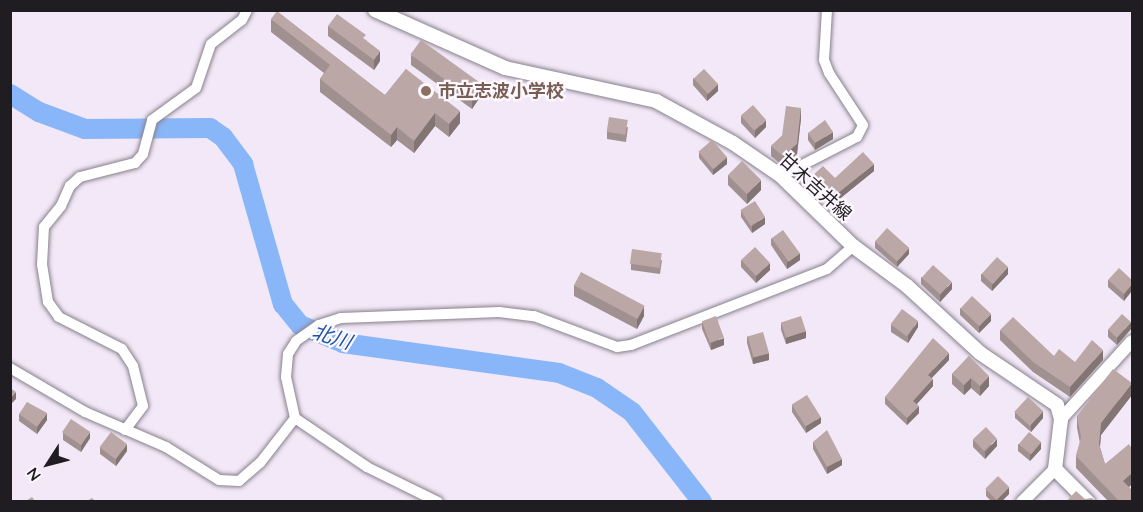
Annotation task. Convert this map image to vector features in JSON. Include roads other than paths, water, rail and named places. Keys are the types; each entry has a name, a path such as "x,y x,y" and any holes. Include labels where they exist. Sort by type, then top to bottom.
{"main road":[{"name":"甘木吉井線","path":"375,10 505,68 656,101 733,143 781,176 853,246 907,286 980,352 1057,405 1061,419"},
{"path":"1061,419 1056,469 1088,501"}],"street":[{"path":"125,430 143,406 133,366 122,349 59,316 48,302 42,253 44,227 61,206 70,186 80,177 135,163 143,154 152,120 196,87 212,44 242,20 246,10"},
{"path":"781,176 857,137 863,124 828,74 824,60 827,10"},
{"path":"438,501 367,467 295,418 286,377 288,354 296,341 319,325 341,318 499,312 534,316 617,347 631,345 667,335 827,269 853,246"},
{"path":"1061,419 1132,341"},
{"path":"10,369 125,430 166,447 203,473 219,480 239,481 260,463 295,418"},
{"path":"1022,501 1056,469"}],"waterway":[{"name":"北川","path":"10,94 39,112 85,129 210,128 223,137 243,164 283,304 300,325 343,343 559,373 597,388 632,412 702,502"}],"place":[{"name":"市立志波小学校","path":"426,91"}]}
